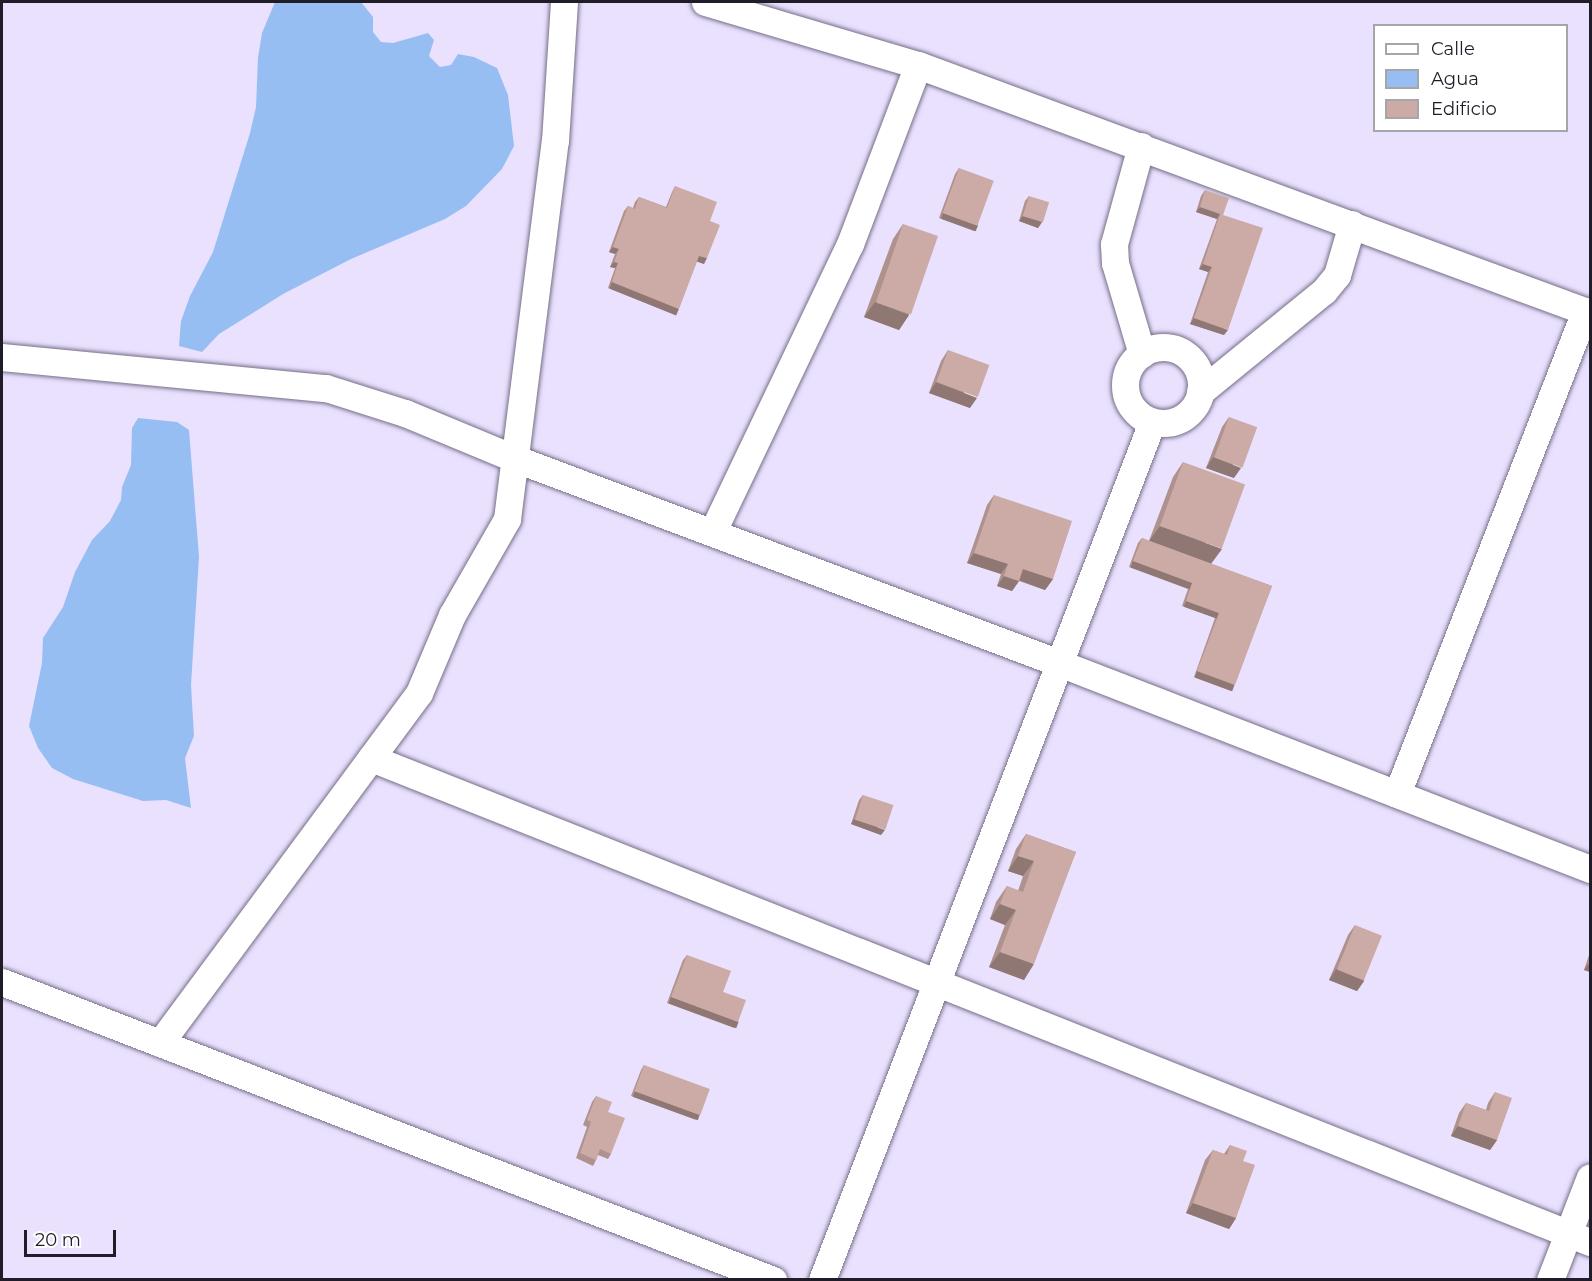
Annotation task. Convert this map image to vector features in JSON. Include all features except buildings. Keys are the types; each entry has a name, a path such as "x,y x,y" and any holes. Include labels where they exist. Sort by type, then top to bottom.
{"street":[{"path":"160,1043 419,693 452,615 507,519 555,141 564,2"},
{"path":"705,2 918,65 1588,312 1397,794"},
{"path":"713,531 850,244 918,65"},
{"path":"1141,146 1114,244 1115,263 1142,354"},
{"path":"1200,392 1200,379 1188,357 1165,348 1142,354 1132,362 1127,373 1126,397 1132,408 1152,422 1165,423 1188,414 1200,392 1324,291 1337,275 1352,224"},
{"path":"2,357 326,388 405,414 516,459 713,531 1590,869"},
{"path":"822,1280 1152,422"},
{"path":"371,758 1579,1238"},
{"path":"2,982 773,1280"},
{"path":"1550,1280 1579,1238 1590,1177"}],"water":[{"path":"275,2 361,2 373,17 373,32 381,42 393,43 428,33 434,40 429,56 440,67 451,65 458,54 474,57 497,68 508,95 514,146 502,169 466,206 445,219 351,259 283,294 219,334 202,352 179,346 181,321 190,296 213,252 250,133 256,107 258,58 262,33"},
{"path":"138,418 177,422 189,430 199,557 191,685 194,736 185,758 191,808 166,800 143,801 73,779 52,768 38,748 29,726 42,663 43,638 63,607 75,572 92,540 110,521 121,500 122,487 131,465 132,428"}]}
